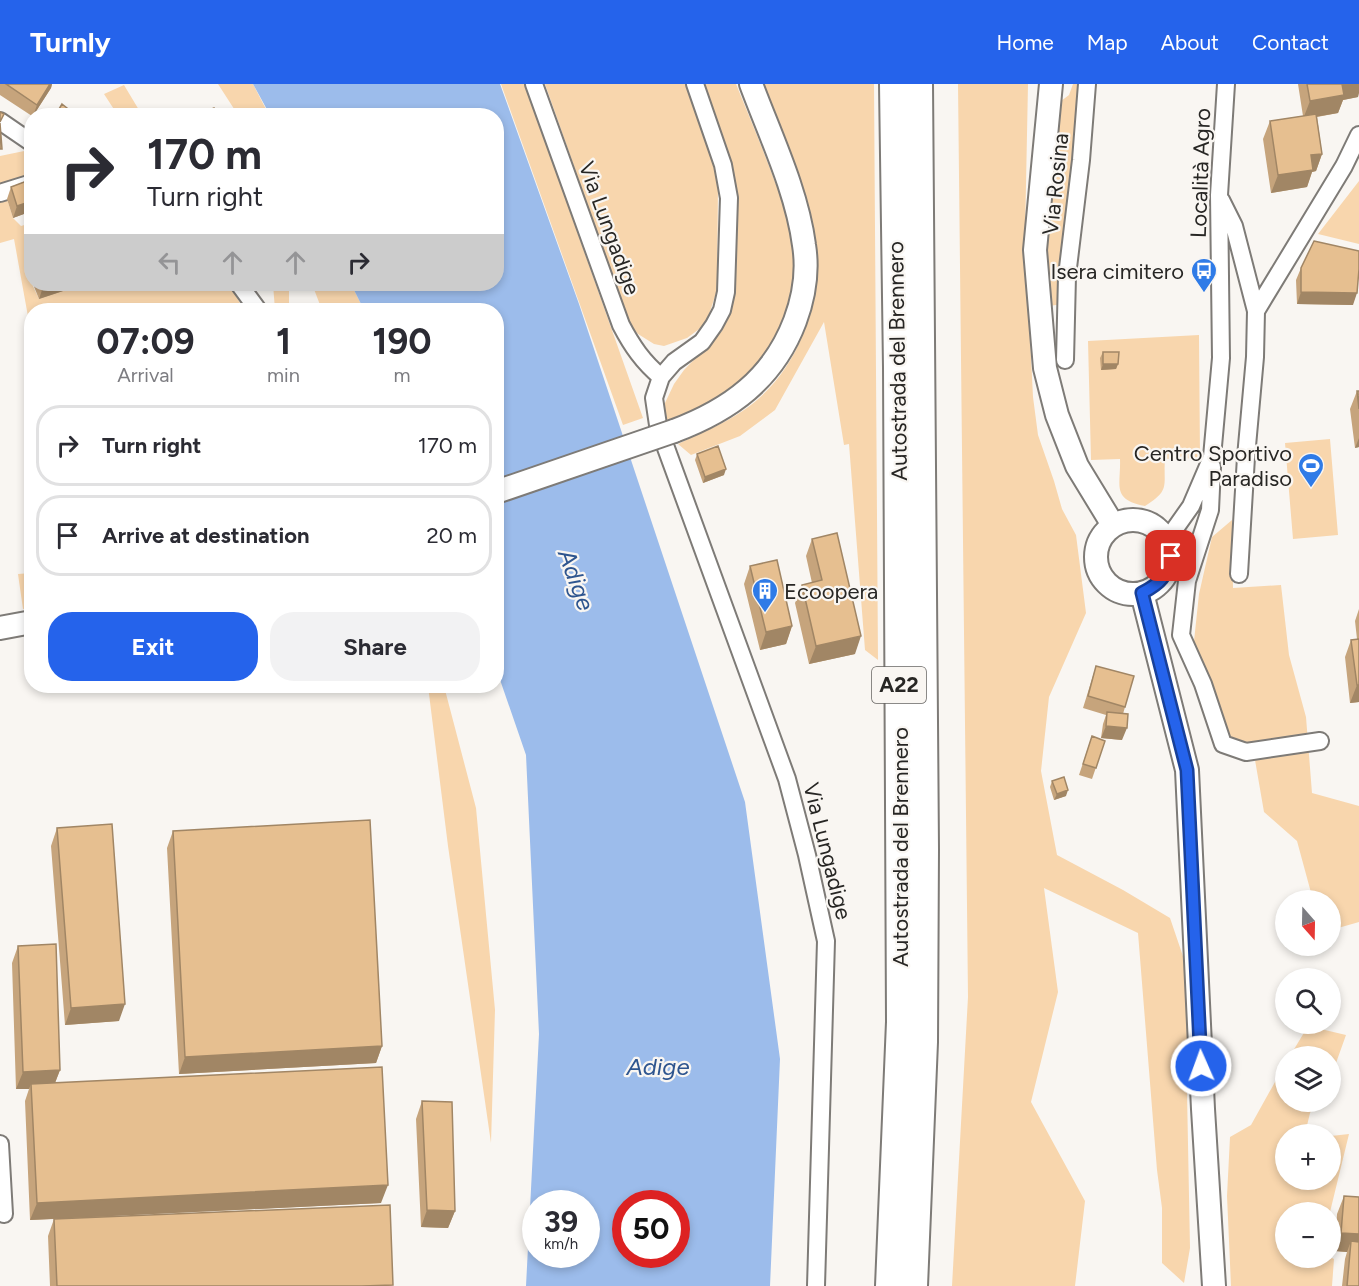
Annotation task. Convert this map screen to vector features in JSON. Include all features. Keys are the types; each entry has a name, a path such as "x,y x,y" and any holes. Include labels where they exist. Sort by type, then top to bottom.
{"highway":[{"name":"Autostrada del Brennero","path":"890,1286 901,1022 898,367 894,84"},
{"name":"Autostrada del Brennero","path":"914,1286 923,1042 924,905 918,84"}],"main road":[{"path":"504,489 666,435 697,422 735,401 758,381 780,353 799,309 805,267 805,246 800,220 751,84"},
{"path":"1051,84 1035,250 1045,368 1057,415 1077,466 1113,525"},
{"path":"1133,519 1153,525 1167,540 1171,556 1167,573 1157,585 1142,593 1127,593 1113,588 1102,578 1097,564 1096,549 1102,536 1113,525 1133,519"},
{"path":"1142,593 1187,770 1214,1286"},
{"path":"0,628 24,624"}],"street":[{"name":"Via Lungadige","path":"534,84 621,325 635,351 661,376 654,398 787,779 826,941 816,1286"},
{"path":"661,376 702,342 722,310 726,292 729,198 723,165 695,84"},
{"name":"Via Rosina","path":"1065,360 1067,276 1081,160 1087,84"},
{"name":"Località Agro","path":"1167,540 1191,506 1212,457 1221,358 1219,195 1226,84"},
{"path":"0,121 24,138"},
{"path":"1256,311 1344,166 1359,135"},
{"path":"0,193 24,186"},
{"path":"1219,195 1234,226 1256,311 1255,357 1239,574"},
{"path":"1212,457 1210,510 1187,581 1181,635 1203,684 1223,744 1245,752 1320,741"},
{"path":"0,1144 4,1214"}],"shaded area":[{"path":"218,84 253,84 265,108 233,108"},
{"path":"501,84 525,84 643,418 623,425"},
{"path":"545,84 686,84 715,163 718,184 717,290 706,324 687,338 664,346 654,344 638,334 630,325"},
{"path":"703,84 736,84 787,210 793,250 793,277 789,303 781,327 769,349 752,370 732,389 707,406 665,422 665,403 674,384 684,370 722,331 735,288 734,171"},
{"path":"759,84 874,84 878,660 865,650 849,444 844,445 824,322 775,410 740,436 691,455 678,444 728,420 763,395 792,358 809,314 816,268 815,244"},
{"path":"958,84 1028,84 1025,235 1033,397 1038,435 1062,509 1076,535 1086,613 1049,697 1041,771 1057,855 1170,918 1188,971 1187,1092 1190,1248 1184,1283 1162,1263 1162,1208 1138,933 1044,888 1058,992 1031,1102 1085,1201 1075,1286 952,1286 968,997"},
{"path":"1073,84 1084,84 1063,304 1049,306 1047,226 1061,101 1069,95"},
{"path":"124,85 138,108 113,108 104,94"},
{"path":"24,151 24,181 0,189 0,156"},
{"path":"1359,181 1359,244 1318,234"},
{"path":"7,199 13,218 21,226 24,225 24,291 35,291 39,299 61,291 233,291 240,303 26,303 14,239 0,243 0,200"},
{"path":"274,291 289,291 289,303 274,303"},
{"path":"315,291 354,291 360,303 319,303"},
{"path":"1199,335 1200,458 1165,459 1165,482 1159,496 1145,506 1134,503 1127,500 1120,490 1120,459 1091,460 1088,341"},
{"name":"Centro Sportivo Paradiso","path":"1330,439 1338,535 1293,539 1285,443"},
{"path":"1232,520 1233,588 1281,585 1289,655 1306,717 1312,793 1359,806 1359,922 1341,927 1341,890 1310,890 1297,841 1264,812 1255,760 1215,746 1192,660 1199,594 1212,537"},
{"path":"18,574 24,574 24,609 23,609"},
{"path":"429,693 446,693 476,808 495,1010 491,1143 448,846"},
{"path":"1303,1034 1346,1035 1341,1049 1341,1046 1296,1046"},
{"path":"1275,1082 1275,1112 1311,1112 1307,1124 1275,1124 1275,1190 1335,1190 1332,1202 1275,1202 1275,1268 1333,1268 1332,1286 1231,1286 1227,1196 1230,1137 1251,1125"},
{"path":"1349,1134 1341,1167 1341,1135"}],"water":[{"name":"Adige","path":"253,84 500,84 579,304 745,802 780,1059 770,1286 526,1286 527,1268 600,1268 600,1190 531,1190 539,1034 526,755 504,691 504,303 360,303 354,291 504,291 504,108 266,108"}],"building":[{"path":"6,84 50,84 37,105"},
{"path":"1307,84 1342,84 1344,95 1310,101"},
{"path":"1316,114 1322,154 1311,155 1313,170 1278,175 1270,121"},
{"path":"0,123 2,149 0,149"},
{"path":"24,182 24,204 17,206 11,187"},
{"path":"1314,241 1359,251 1357,293 1301,292 1301,268"},
{"path":"1103,352 1119,352 1118,364 1103,364"},
{"path":"718,446 726,469 705,477 697,454"},
{"path":"837,533 861,636 816,646 802,585 822,580 812,539"},
{"path":"777,560 792,626 766,632 750,566"},
{"path":"1359,639 1359,685 1357,685 1351,640"},
{"path":"1096,666 1134,676 1125,707 1088,696"},
{"path":"1107,712 1128,714 1127,728 1106,726"},
{"path":"1092,736 1105,741 1096,768 1083,764"},
{"path":"1064,777 1068,790 1057,794 1052,781"},
{"path":"370,820 382,1046 185,1057 173,831"},
{"path":"112,824 125,1004 71,1008 57,828"},
{"path":"56,944 60,1070 23,1072 18,946"},
{"path":"382,1067 388,1185 37,1203 31,1084"},
{"path":"422,1101 452,1102 455,1211 427,1210"},
{"path":"1344,1196 1359,1197 1359,1234 1341,1233"},
{"path":"390,1205 393,1285 57,1286 54,1219"},
{"path":"1351,1241 1359,1242 1359,1286 1347,1286"}],"place":[{"name":"Isera cimitero","path":"1204,294"},
{"name":"Centro Sportivo Paradiso","path":"1311,489"},
{"name":"Ecoopera","path":"765,614"}],"route":[{"path":"1171,556 1167,573 1157,585 1142,593 1187,770 1201,1066"}]}
